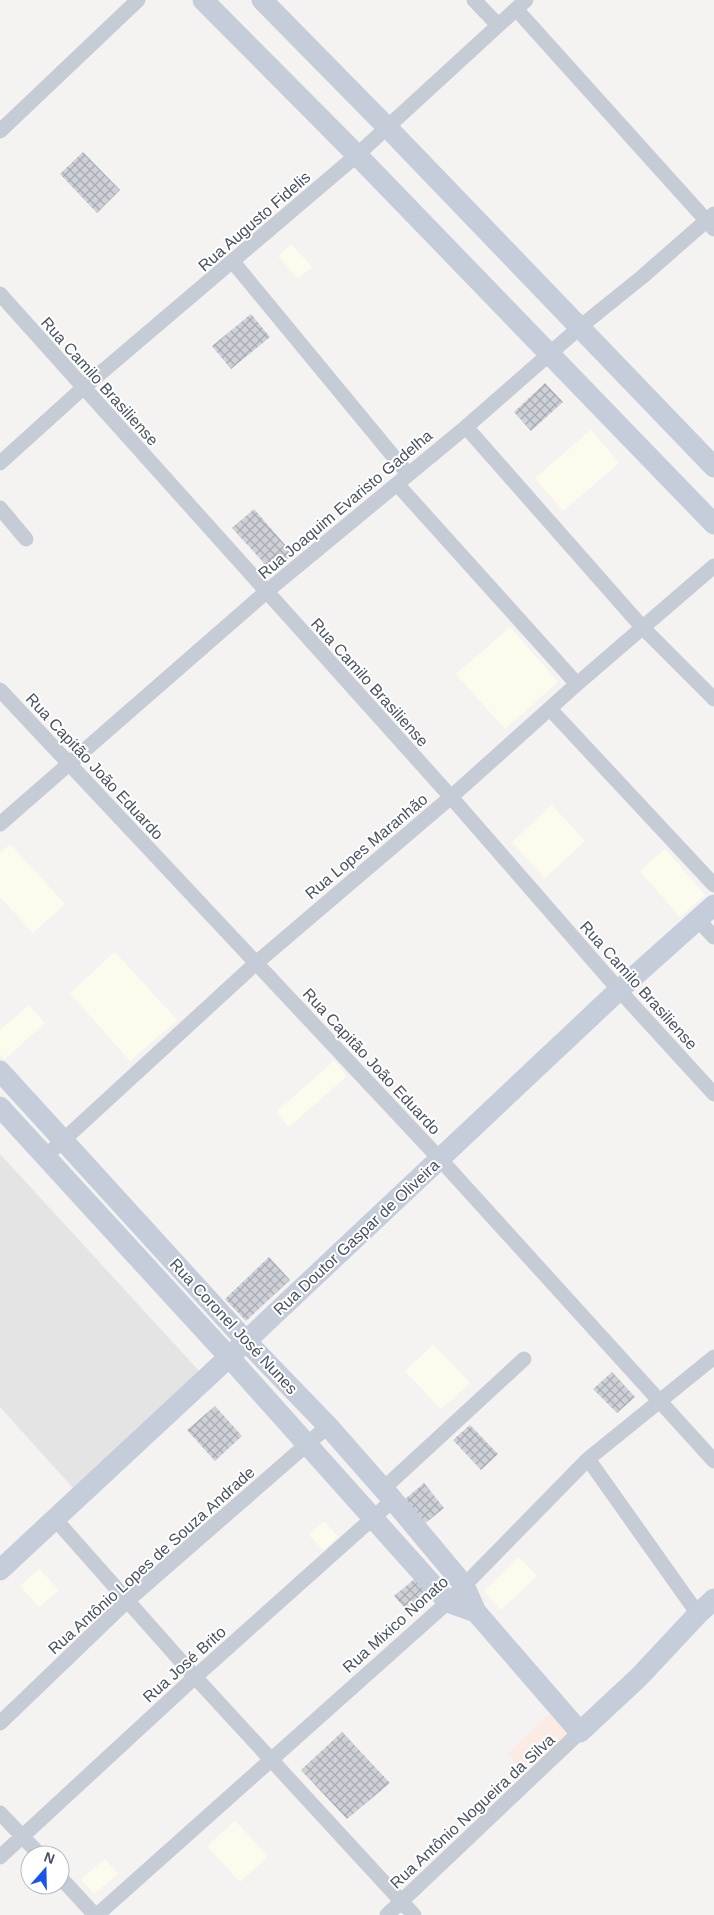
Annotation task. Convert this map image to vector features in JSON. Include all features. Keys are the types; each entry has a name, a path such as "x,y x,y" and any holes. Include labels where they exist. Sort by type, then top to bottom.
{"street":[{"path":"0,131 66,71 138,0"},
{"path":"204,0 357,155 714,524"},
{"path":"262,0 714,467"},
{"path":"474,0 498,25"},
{"path":"521,4 711,221"},
{"name":"Rua Augusto Fidelis","path":"0,463 83,388 357,155 521,4"},
{"name":"Rua Joaquim Evaristo Gadelha","path":"0,824 266,592 466,427 580,327 711,221"},
{"path":"233,262 403,479 577,684"},
{"name":"Rua Camilo Brasiliense","path":"0,294 451,797 619,990 714,1094"},
{"path":"466,427 643,628 714,699"},
{"path":"0,508 26,538"},
{"name":"Rua Lopes Maranhão","path":"46,1156 255,964 451,797 577,684 714,566"},
{"name":"Rua Capitão João Eduardo","path":"0,690 439,1158 714,1461"},
{"path":"550,709 714,885"},
{"name":"Rua Doutor Gaspar de Oliveira","path":"0,1570 230,1357 619,990 714,905"},
{"path":"698,920 714,937"},
{"name":"Rua Coronel José Nunes","path":"0,1071 246,1341 328,1426 464,1585 476,1612"},
{"name":"Rua Coronel José Nunes","path":"0,1107 230,1357 306,1445 448,1602"},
{"name":"Rua Mixico Nonato","path":"96,1915 448,1602 588,1459 714,1357"},
{"name":"Rua José Brito","path":"0,1857 195,1677 373,1518 388,1495 524,1359"},
{"name":"Rua Antônio Lopes de Souza Andrade","path":"0,1722 127,1601 328,1426"},
{"path":"588,1459 698,1614"},
{"path":"55,1519 195,1677 414,1915"},
{"path":"448,1602 476,1612 580,1732 639,1677 714,1599"},
{"name":"Rua Antônio Nogueira da Silva","path":"388,1915 580,1732"},
{"path":"0,1813 31,1845"},
{"path":"70,1888 96,1915"}],"shaded area":[{"path":"291,244 312,267 298,279 278,256"},
{"path":"591,430 619,463 563,511 535,478"},
{"path":"510,627 558,682 505,729 456,674"},
{"path":"552,805 585,841 545,878 512,842"},
{"path":"10,844 65,904 33,933 0,897 0,853"},
{"path":"665,849 705,895 680,917 640,871"},
{"path":"115,952 177,1020 130,1061 70,993"},
{"path":"29,1005 45,1023 5,1059 0,1054 0,1030"},
{"path":"334,1061 347,1076 289,1127 276,1112"},
{"path":"0,1154 201,1373 73,1488 0,1407"},
{"path":"433,1345 470,1383 441,1409 405,1371"},
{"path":"324,1521 338,1537 323,1550 309,1535"},
{"path":"519,1557 537,1576 501,1610 484,1591"},
{"path":"39,1569 59,1590 39,1607 20,1586"},
{"path":"550,1714 574,1740 531,1780 507,1754"},
{"path":"235,1821 268,1856 240,1882 207,1846"},
{"path":"105,1859 118,1874 94,1894 81,1879"}],"building":[{"path":"83,152 120,190 97,213 60,174"},
{"path":"251,314 270,337 231,369 212,346"},
{"path":"545,383 563,402 531,431 514,412"},
{"path":"254,509 293,554 273,573 232,528"},
{"path":"269,1257 290,1280 246,1321 225,1299"},
{"path":"612,1372 635,1397 617,1413 593,1389"},
{"path":"215,1406 242,1436 215,1461 187,1430"},
{"path":"470,1425 498,1454 481,1470 453,1440"},
{"path":"424,1483 444,1508 423,1525 404,1500"},
{"path":"417,1577 433,1595 411,1615 394,1596"},
{"path":"342,1732 390,1783 347,1819 301,1770"}]}
